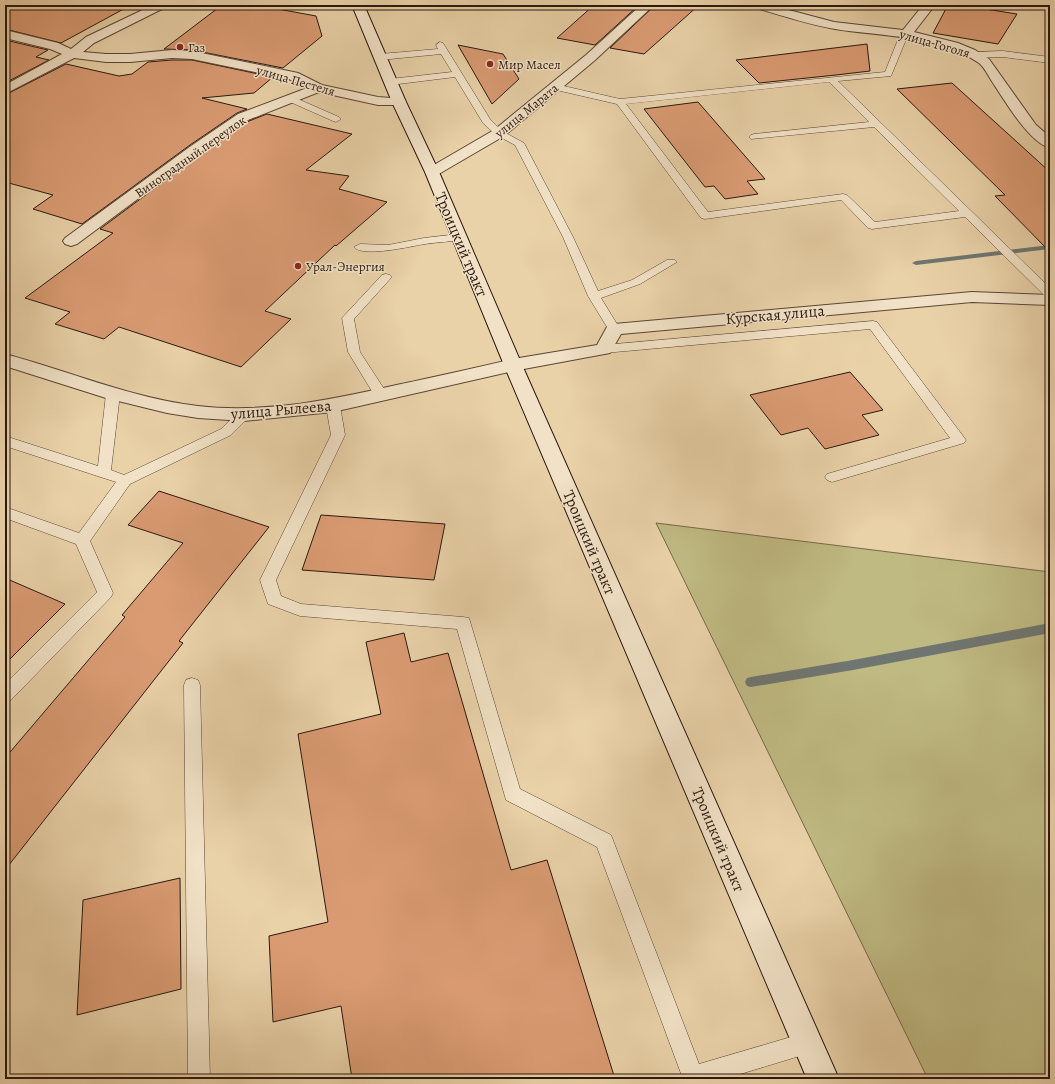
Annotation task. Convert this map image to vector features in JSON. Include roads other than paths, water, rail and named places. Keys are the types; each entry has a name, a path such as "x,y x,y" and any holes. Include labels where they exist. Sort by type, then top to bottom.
{"street":[{"path":"5,90 72,54 90,40 162,5"},
{"name":"Троицкий тракт","path":"358,5 390,82 432,172 513,364 823,1079"},
{"name":"улица Марата","path":"432,172 499,133 590,58 648,5"},
{"name":"улица Гоголя","path":"757,5 844,27 907,33 963,49 976,55 985,62 1032,128 1050,144"},
{"path":"907,33 928,5"},
{"name":"улица Пестеля","path":"5,34 54,46 72,54 106,58 130,58 172,54 192,55 293,76 318,88 378,100 399,102"},
{"name":"Виноградный переулок","path":"71,241 196,149 243,117 318,88"},
{"name":"Курская улица","path":"614,329 856,306 972,298 1050,300"},
{"path":"513,364 604,349 614,329"},
{"name":"улица Рылеева","path":"5,360 113,394 167,407 198,412 244,415 333,406 513,364"}],"lane":[{"path":"555,87 620,102 888,74 901,42 907,33"},
{"path":"380,57 442,48 486,121 499,133 519,143 568,237 594,296 614,329"},
{"path":"976,55 1003,54 1050,60"},
{"path":"390,82 458,74"},
{"path":"831,79 1050,295"},
{"path":"291,99 336,118"},
{"path":"620,102 705,216 843,197 872,226 968,213"},
{"path":"754,137 877,124"},
{"path":"360,247 388,248 424,241 459,237"},
{"path":"594,296 636,282 671,262"},
{"path":"381,395 354,352 348,318 386,277"},
{"path":"604,349 873,325 959,440 832,477"},
{"path":"104,473 113,394"},
{"path":"333,406 338,435 268,580 274,600 300,610 462,623 512,794 604,841 694,1078 808,1044"},
{"path":"82,540 125,480 226,432 244,415"},
{"path":"5,441 125,480"},
{"path":"5,512 82,540 105,593 5,695"},
{"path":"192,685 199,1079"}],"waterway":[{"path":"916,263 1050,247"},
{"path":"751,682 853,665 1050,628"}],"place":[{"name":"Газ","path":"180,47"},
{"name":"Мир Масел","path":"490,64"},
{"name":"Урал-Энергия","path":"298,266"}]}
